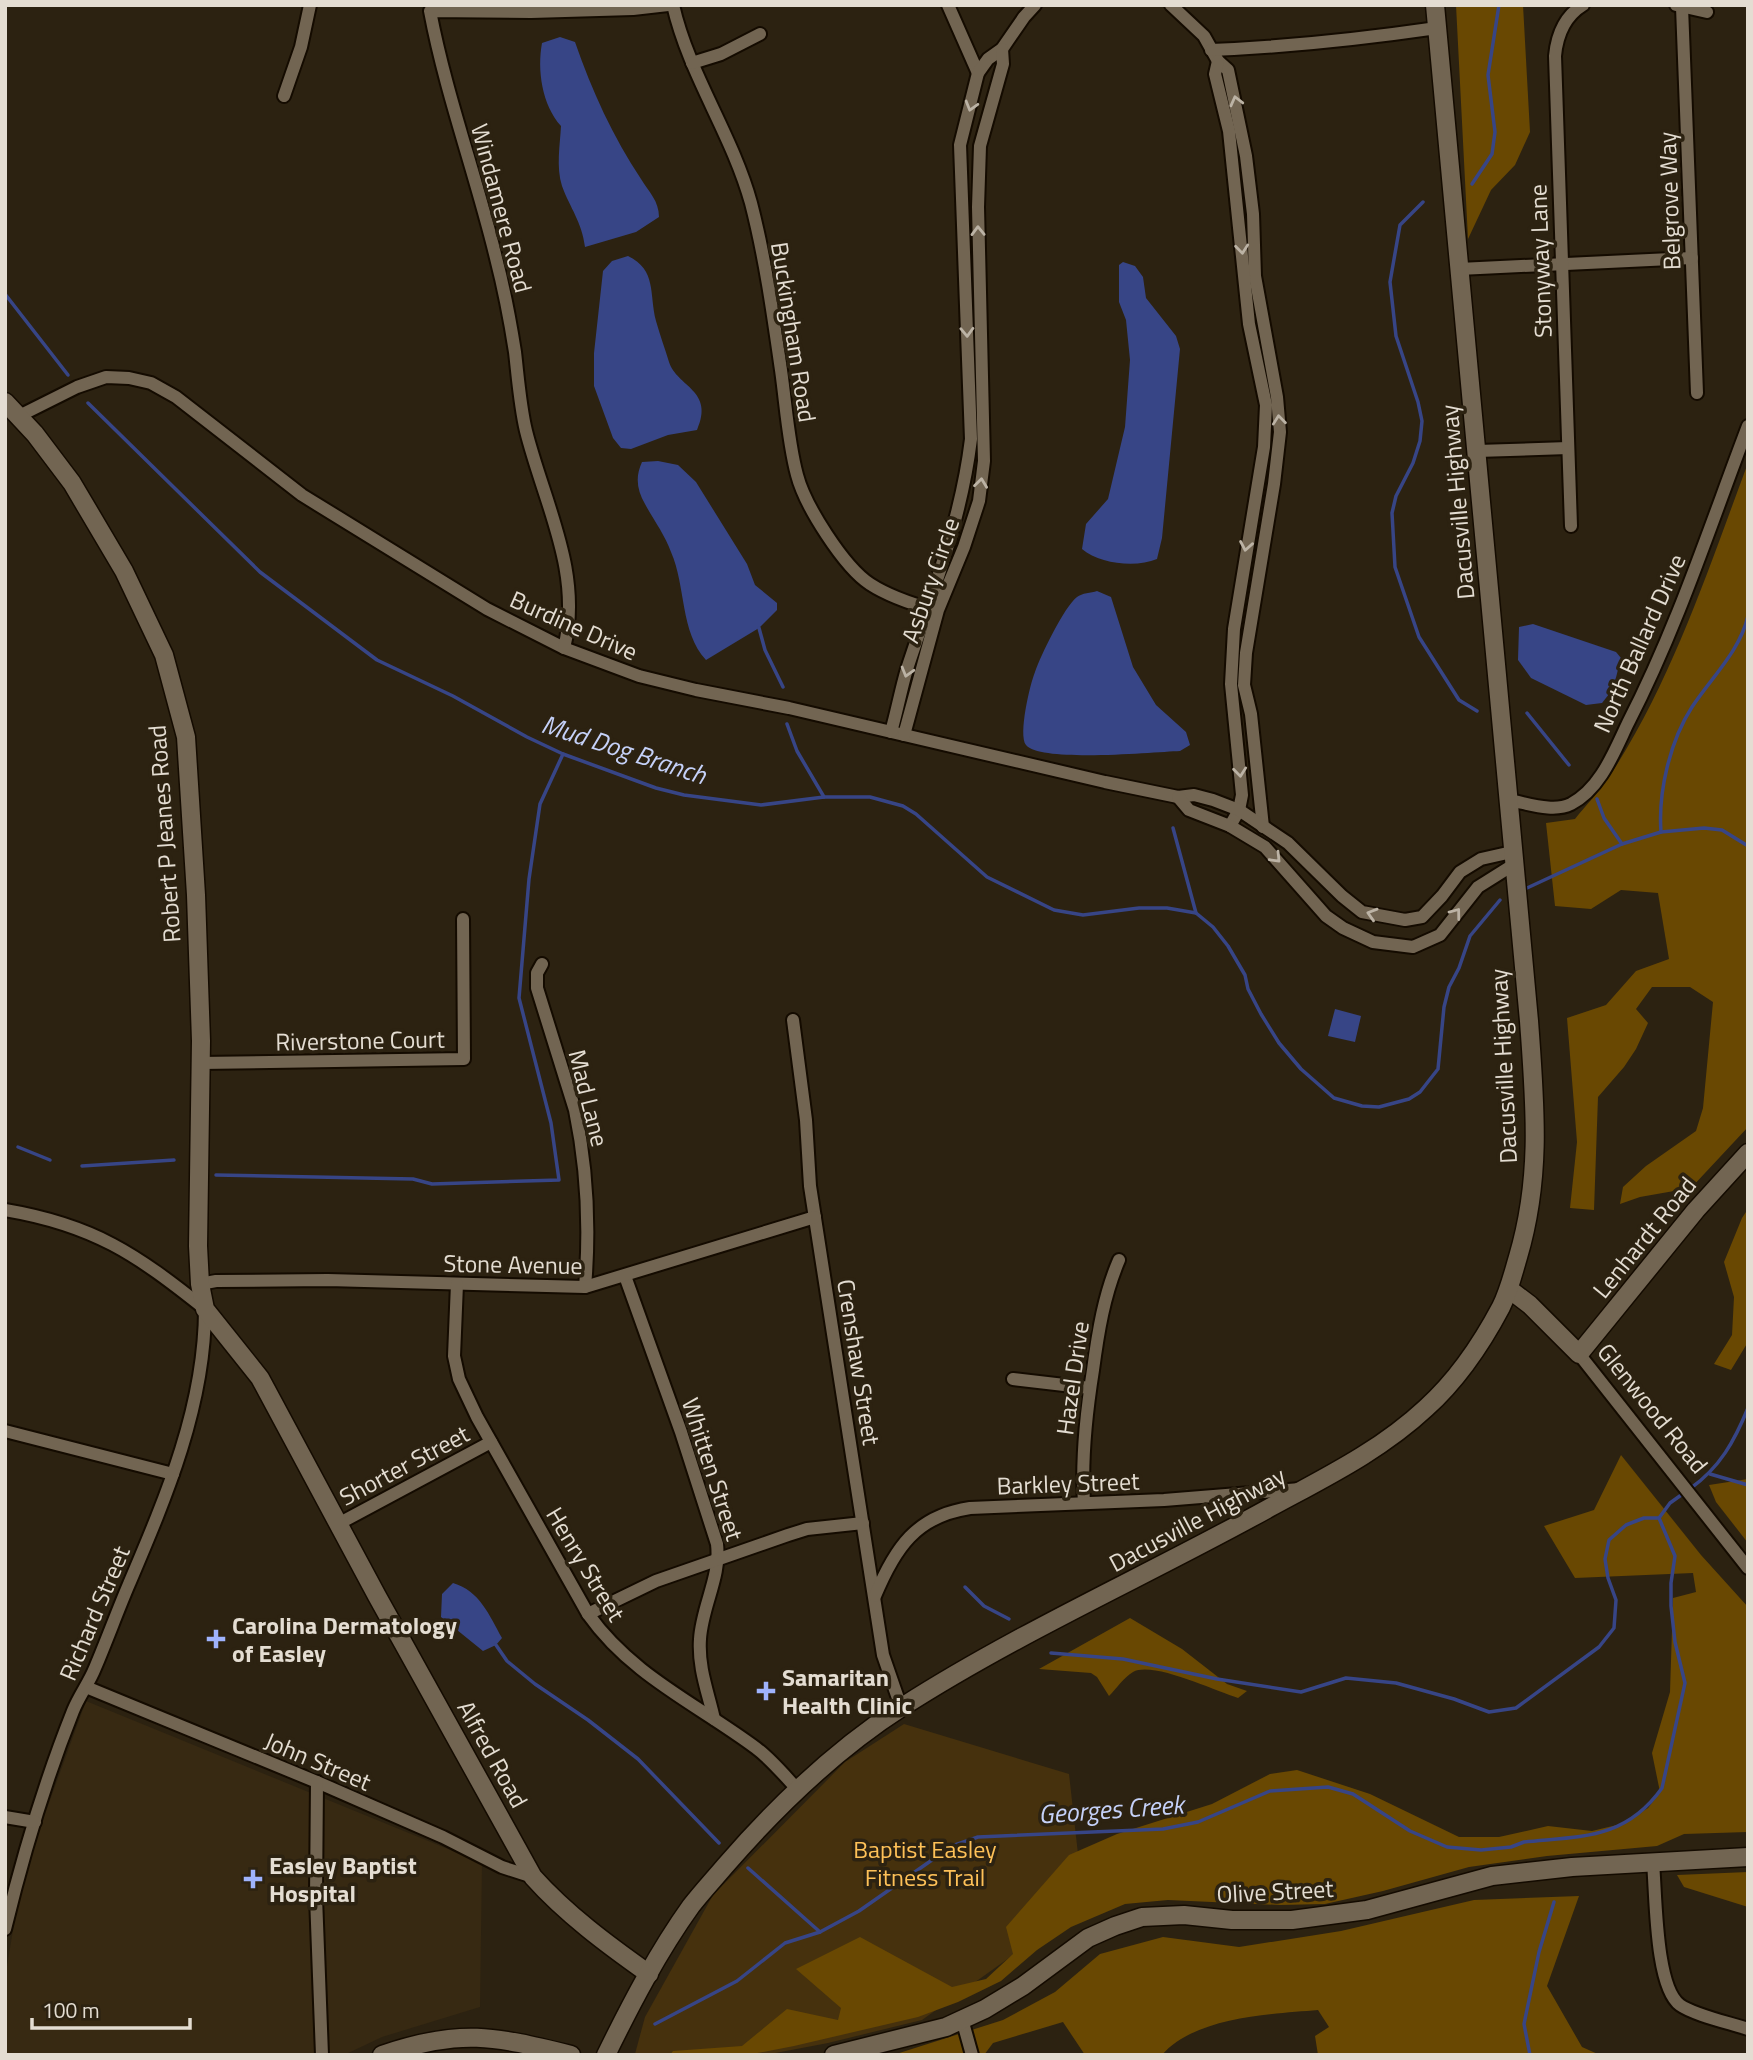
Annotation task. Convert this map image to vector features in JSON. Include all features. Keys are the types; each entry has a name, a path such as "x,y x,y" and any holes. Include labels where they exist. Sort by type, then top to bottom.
{"street":[{"path":"284,96 297,62 310,5"},
{"name":"Windamere Road","path":"564,649 570,627 570,596 564,559 525,428 506,301 475,178 440,65 430,8 531,12 633,9 670,5"},
{"name":"Buckingham Road","path":"670,5 751,202 772,308 793,458 805,499 832,541 869,583 901,600 933,609"},
{"path":"948,5 978,72"},
{"name":"Asbury Circle","path":"978,438 968,377 960,145 978,72 988,59 1002,49 1035,5"},
{"path":"1171,5 1205,36 1214,55 1228,70 1236,130 1246,156 1253,214 1255,276 1266,335 1263,452 1234,622 1242,795 1239,810 1230,826"},
{"name":"Dacusville Highway","path":"606,2055 649,1973 692,1905 742,1847 798,1790 860,1736 901,1707 963,1670 1306,1489 1401,1430 1429,1406 1455,1377 1503,1304 1532,1203 1536,1138 1529,1021 1435,5"},
{"name":"Stonyway Lane","path":"1571,526 1555,56 1559,34 1583,5"},
{"path":"1679,6 1707,12"},
{"name":"Belgrove Way","path":"1679,6 1697,393"},
{"path":"1214,55 1437,28"},
{"path":"692,64 721,54 760,34"},
{"name":"Asbury Circle","path":"898,733 906,672 933,609 978,438 982,376 978,207 980,146 1003,64 1002,49"},
{"path":"1236,130 1232,157 1252,338 1267,377 1280,432 1270,512 1238,685 1251,714 1263,827"},
{"path":"1232,157 1246,156"},
{"path":"962,207 978,207"},
{"path":"1238,216 1253,214"},
{"path":"1460,269 1692,258"},
{"path":"1252,338 1266,335"},
{"path":"968,377 982,376"},
{"name":"Burdine Drive","path":"19,416 77,387 106,377 151,383 176,397 302,495 487,609 564,649 639,676 1178,797 1194,795 1239,810 1288,843 1362,912 1405,920 1422,917 1460,872 1481,859 1512,859"},
{"name":"Robert P Jeanes Road","path":"5,402 72,483 94,518 148,620 167,667 186,737 196,895 200,1063 198,1246 200,1284 205,1310"},
{"name":"North Ballard Drive","path":"1508,800 1555,808 1568,806 1582,797 1602,775 1654,670 1686,596 1748,426"},
{"path":"1477,451 1568,448"},
{"path":"1263,452 1278,454"},
{"path":"1253,508 1270,512"},
{"path":"1234,622 1250,626"},
{"name":"Burdine Drive","path":"1178,797 1189,810 1230,826 1265,847 1326,916 1343,928 1373,942 1413,947 1440,935 1478,887 1512,859"},
{"name":"Riverstone Court","path":"200,1063 464,1059 463,919"},
{"name":"Mad Lane","path":"542,964 537,973 537,988 579,1130 589,1238 585,1287"},
{"name":"Crenshaw Street","path":"793,1020 806,1120 810,1186 883,1655 901,1707"},
{"name":"Lenhardt Road","path":"1579,1354 1696,1210 1748,1153"},
{"path":"5,1210 68,1224 98,1235 143,1262 205,1310"},
{"name":"Stone Avenue","path":"200,1284 216,1281 328,1280 585,1287 815,1217"},
{"name":"Hazel Drive","path":"1084,1503 1083,1445 1099,1325 1110,1281 1119,1260"},
{"name":"Whitten Street","path":"625,1276 681,1432 719,1559 699,1638 700,1665 714,1719"},
{"name":"Henry Street","path":"457,1284 454,1356 456,1366 477,1417 588,1615 604,1637 633,1664 758,1749 798,1790"},
{"name":"Glenwood Road","path":"1509,1289 1530,1305 1579,1354 1748,1569"},
{"name":"Richard Street","path":"5,1929 34,1822 74,1709 86,1687 165,1500 190,1419 205,1336 205,1310"},
{"name":"Alfred Road","path":"205,1310 260,1378 533,1877 551,1898 649,1973"},
{"path":"1013,1379 1090,1388"},
{"path":"5,1431 173,1474"},
{"name":"Shorter Street","path":"338,1524 491,1442"},
{"name":"Barkley Street","path":"875,1596 886,1570 905,1542 926,1521 949,1511 1164,1500 1306,1489"},
{"path":"588,1615 656,1581 807,1529 863,1523"},
{"name":"John Street","path":"86,1687 317,1782 502,1867 533,1877"},
{"path":"317,1782 316,1897 322,2055"},
{"path":"5,1816 34,1822"},
{"name":"Olive Street","path":"834,2055 946,2027 985,2009 1023,1986 1088,1938 1142,1917 1184,1915 1232,1920 1292,1920 1367,1910 1492,1876 1572,1867 1748,1857"},
{"path":"1653,1863 1663,1976 1671,1995 1681,2006 1748,2029"},
{"path":"962,2019 972,2055"},
{"path":"383,2055 435,2039 466,2036 518,2041 572,2055"}],"shaded area":[{"path":"1456,5 1523,5 1530,132 1515,165 1491,190 1468,239"},
{"path":"1748,463 1748,1127 1691,1188 1640,1197 1620,1204 1623,1187 1646,1166 1696,1131 1703,1108 1713,1002 1690,987 1652,987 1636,1009 1648,1023 1636,1049 1598,1097 1594,1210 1570,1208 1577,1142 1567,1018 1606,1005 1636,971 1669,959 1658,893 1621,890 1591,909 1555,906 1546,823 1575,819 1605,783 1631,740 1652,702 1687,624"},
{"path":"1748,1209 1748,1342 1731,1370 1714,1364 1732,1335 1734,1297 1724,1262"},
{"path":"1621,1455 1701,1555 1748,1607 1748,1832 1684,1834 1657,1846 1547,1856 1469,1867 1325,1904 1280,1905 1168,1900 1125,1904 1071,1927 1037,1950 1001,1981 958,2002 918,2017 747,2055 670,2055 673,2051 742,2046 787,2009 838,2020 841,2008 796,1969 860,1937 952,1987 986,1979 1013,1954 1006,1927 1069,1855 1117,1834 1212,1804 1270,1774 1297,1770 1370,1794 1459,1837 1499,1837 1548,1826 1592,1831 1621,1824 1648,1808 1660,1792 1652,1753 1670,1692 1673,1598 1696,1592 1693,1573 1575,1578 1544,1526 1594,1510"},
{"path":"1748,1479 1748,1543 1716,1502 1709,1485"},
{"path":"1130,1618 1182,1649 1227,1684 1247,1691 1238,1698 1184,1678 1155,1670 1142,1670 1130,1674 1109,1696 1097,1677 1091,1673 1039,1669"},
{"name":"Easley Baptist Hospital","path":"86,1701 482,1863 480,2007 382,2037 344,2055 5,2055 5,1978 19,1894"},
{"path":"1748,1872 1748,1907 1684,1887 1677,1875"},
{"path":"1579,1896 1547,1986 1582,2047 1600,2055 1318,2055 1315,2036 1329,2027 1318,2010 1256,2016 1213,2025 1176,2042 1162,2055 1085,2055 1063,2022 993,2043 984,2055 893,2055 1003,2020 1055,1992 1100,1954 1163,1937 1239,1947 1341,1931 1474,1900"}],"green space":[{"name":"Baptist Easley Fitness Trail","path":"904,1724 1069,1774 1079,1863 1034,1940 922,2020 765,2055 635,2054 645,2017 713,1895 845,1762"}],"water":[{"path":"560,37 575,42 604,113 659,211 659,217 636,232 585,247 579,223 560,179 561,126 549,108 542,87 542,43"},
{"path":"628,256 644,268 648,276 656,321 669,362 679,378 693,390 701,406 697,430 668,435 631,449 621,448 613,438 594,386 594,353 603,271 612,261"},
{"path":"1123,262 1135,266 1143,277 1146,298 1176,336 1180,349 1162,538 1157,559 1129,564 1098,558 1082,549 1086,524 1108,499 1125,427 1130,360 1126,320 1119,302 1119,265"},
{"path":"658,461 678,465 696,482 747,564 755,585 777,603 777,610 759,628 706,660 698,649 687,622 671,552 639,489 638,473 642,462"},
{"path":"1097,591 1111,597 1133,667 1156,705 1186,732 1190,745 1180,751 1074,755 1053,754 1026,745 1023,731 1026,709 1042,655 1072,602 1079,596"},
{"path":"1533,624 1616,652 1621,658 1613,689 1602,703 1586,705 1531,678 1518,660 1519,627"},
{"path":"1335,1009 1361,1016 1355,1042 1328,1036"},
{"path":"453,1583 470,1592 483,1605 502,1638 496,1645 483,1651 441,1617 442,1594"}],"waterway":[{"path":"1472,184 1492,154 1495,132 1488,75 1499,5"},
{"path":"1423,202 1400,225 1390,282 1396,336 1422,421 1420,441 1413,463 1396,496 1392,513 1395,567 1419,637 1459,700 1477,711"},
{"name":"Mud Dog Branch","path":"5,294 68,375"},
{"name":"Mud Dog Branch","path":"88,403 260,572 377,660 453,696 563,754 656,788 684,795 761,805 824,797 870,797 903,806 916,814 987,877 1054,910 1083,915 1139,908 1167,908 1196,913 1213,927 1228,946 1245,975 1248,989 1261,1014 1279,1043 1301,1069 1334,1098 1362,1106 1379,1107 1409,1099 1420,1092 1438,1069 1444,1007 1449,987 1470,936 1500,900"},
{"path":"1661,832 1661,800 1677,735 1692,707 1732,653 1748,616"},
{"path":"759,628 765,650 783,687"},
{"path":"1527,713 1569,765"},
{"path":"787,724 797,751 824,797"},
{"path":"216,1175 413,1179 432,1184 559,1180 551,1123 519,998 529,879 540,804 563,754"},
{"path":"1597,799 1604,818 1622,844"},
{"path":"1173,828 1196,913"},
{"name":"Mud Dog Branch","path":"1527,888 1622,844 1661,832 1704,828 1722,830 1748,846"},
{"path":"18,1147 50,1160"},
{"path":"82,1166 174,1160"},
{"path":"1691,1488 1725,1453 1748,1408"},
{"name":"Georges Creek","path":"1710,1474 1748,1485"},
{"name":"Georges Creek","path":"1659,1518 1670,1503 1684,1493"},
{"path":"1051,1653 1123,1659 1217,1679 1301,1692 1346,1678 1396,1683 1489,1712 1516,1708 1599,1647 1614,1628 1616,1600 1605,1559 1609,1540 1626,1525 1644,1518 1659,1518"},
{"name":"Georges Creek","path":"655,2024 737,1981 785,1943 820,1932 859,1911 952,1846 978,1837 1163,1829 1198,1822 1270,1791 1328,1787 1353,1794 1410,1831 1447,1847 1481,1850 1583,1836 1617,1826 1633,1818 1662,1788 1685,1683 1675,1642 1671,1606 1675,1556 1659,1518"},
{"path":"965,1587 984,1606 1009,1619"},
{"path":"496,1645 507,1661 535,1684 638,1759 719,1843"},
{"path":"748,1868 820,1932"},
{"path":"1530,2055 1524,2024 1539,1952 1554,1902"}],"place":[{"name":"Carolina Dermatology of Easley","path":"216,1639"},
{"name":"Samaritan Health Clinic","path":"766,1691"},
{"name":"Easley Baptist Hospital","path":"253,1879"}]}
